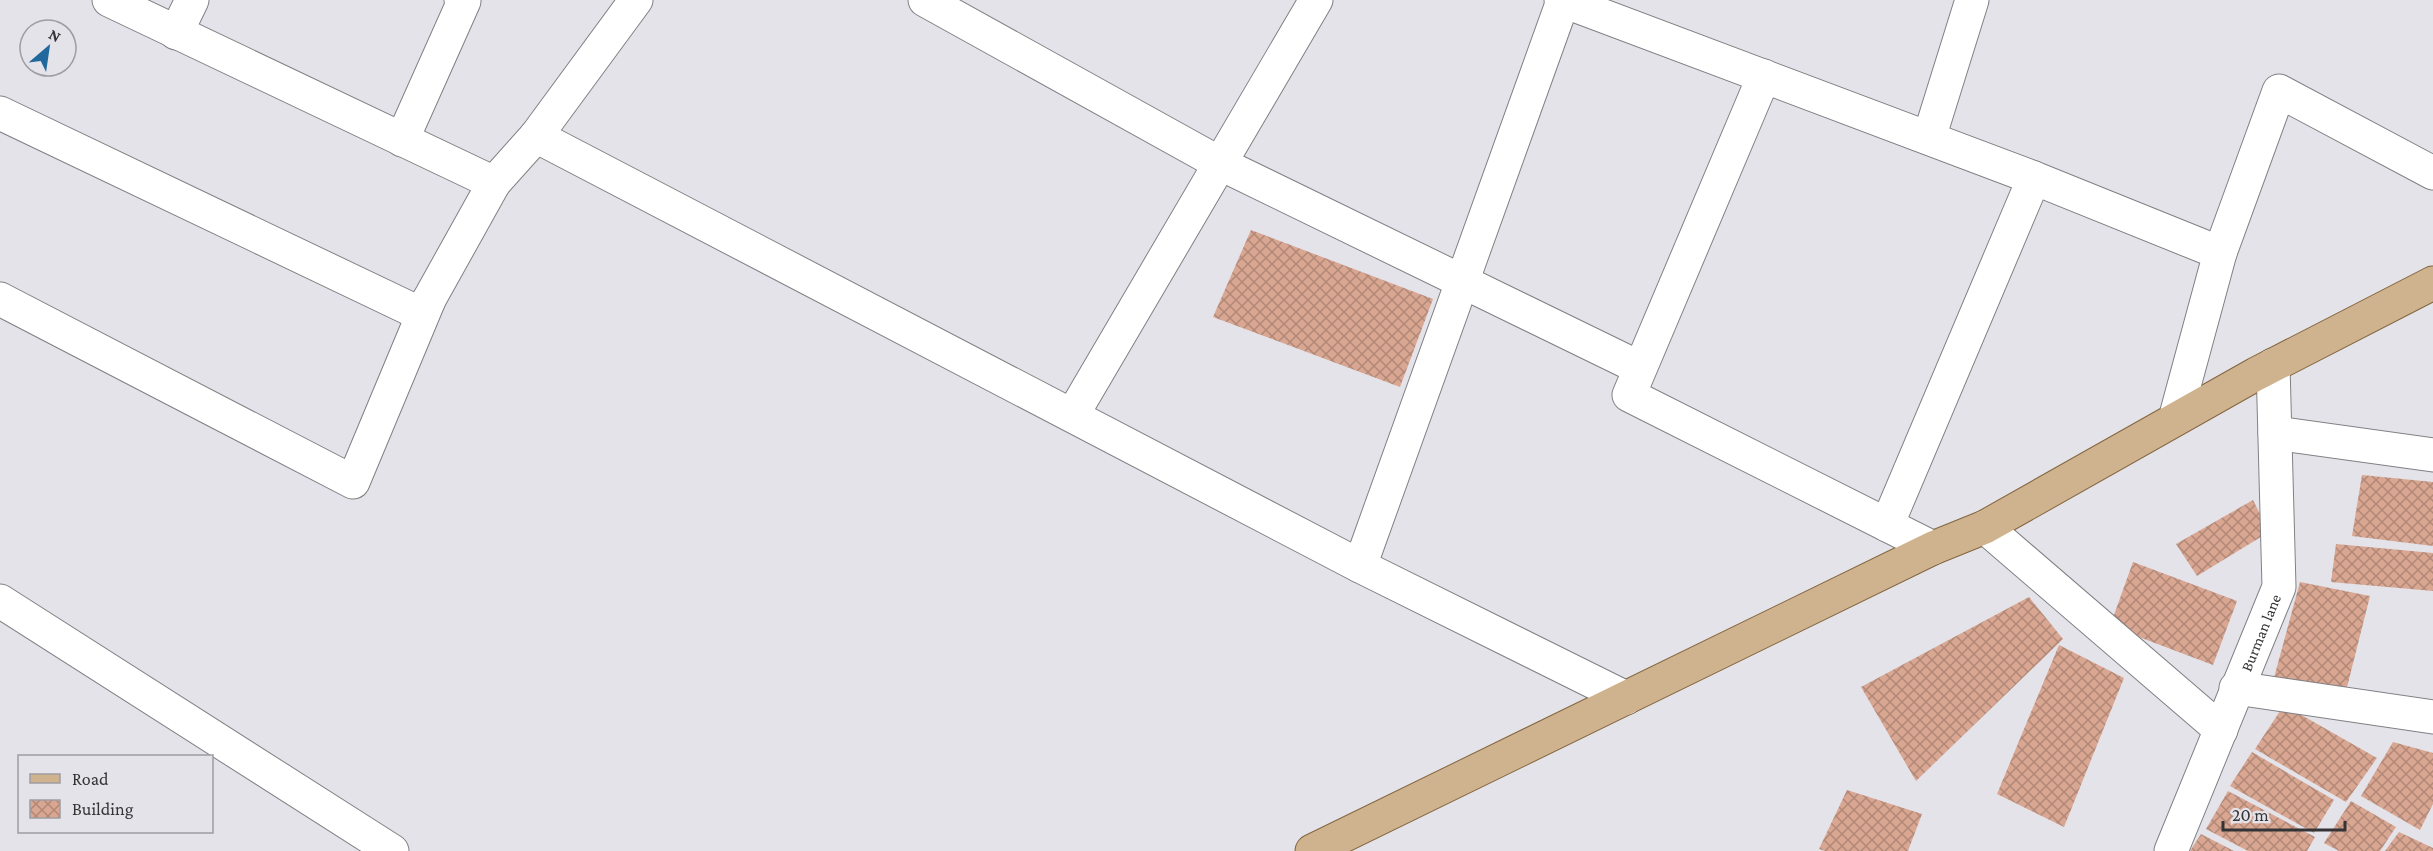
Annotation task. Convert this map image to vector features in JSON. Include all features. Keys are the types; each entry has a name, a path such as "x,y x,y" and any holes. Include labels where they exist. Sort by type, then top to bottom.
{"main road":[{"path":"1312,851 1933,548 1984,527 2273,365 2433,283"}],"street":[{"path":"109,0 494,183"},
{"path":"176,33 192,0"},
{"path":"402,140 464,2 461,0"},
{"path":"0,113 421,314 494,183 536,136 636,0"},
{"path":"925,0 975,12 1219,163 1640,368"},
{"path":"1073,414 1316,0"},
{"path":"1929,138 1972,0"},
{"path":"1360,566 1562,1 2034,178 2220,252"},
{"path":"1764,76 1629,395 1933,548"},
{"path":"2175,419 2220,252 2279,91 2433,173"},
{"path":"536,136 1073,414 1360,566 1626,698"},
{"path":"1887,525 2034,178"},
{"path":"0,299 353,482 429,300"},
{"name":"Burman lane","path":"2171,851 2279,587 2273,365"},
{"path":"2275,433 2433,455"},
{"path":"1984,527 2221,730"},
{"path":"0,601 392,851"},
{"path":"2236,688 2433,717"}],"building":[{"path":"1251,230 1433,299 1400,387 1213,317"},
{"path":"2362,475 2433,482 2433,546 2352,536"},
{"path":"2253,500 2269,532 2197,576 2176,544"},
{"path":"2336,544 2433,553 2433,591 2331,582"},
{"path":"2133,562 2237,601 2213,665 2110,626"},
{"path":"2300,582 2370,596 2345,695 2272,685"},
{"path":"2029,597 2063,639 1916,781 1861,687"},
{"path":"2059,645 2124,678 2064,827 1997,794"},
{"path":"2284,705 2377,758 2346,802 2255,749"},
{"path":"2393,742 2433,753 2433,804 2420,830 2361,796"},
{"path":"2252,752 2334,800 2314,833 2230,786"},
{"path":"1847,790 1922,814 1908,851 1825,851 1819,849"},
{"path":"2228,791 2315,837 2307,851 2248,851 2206,829"},
{"path":"2351,801 2396,827 2380,851 2339,851 2324,843"},
{"path":"2399,832 2433,848 2433,851 2385,851"},
{"path":"2201,834 2234,851 2190,851"}]}
